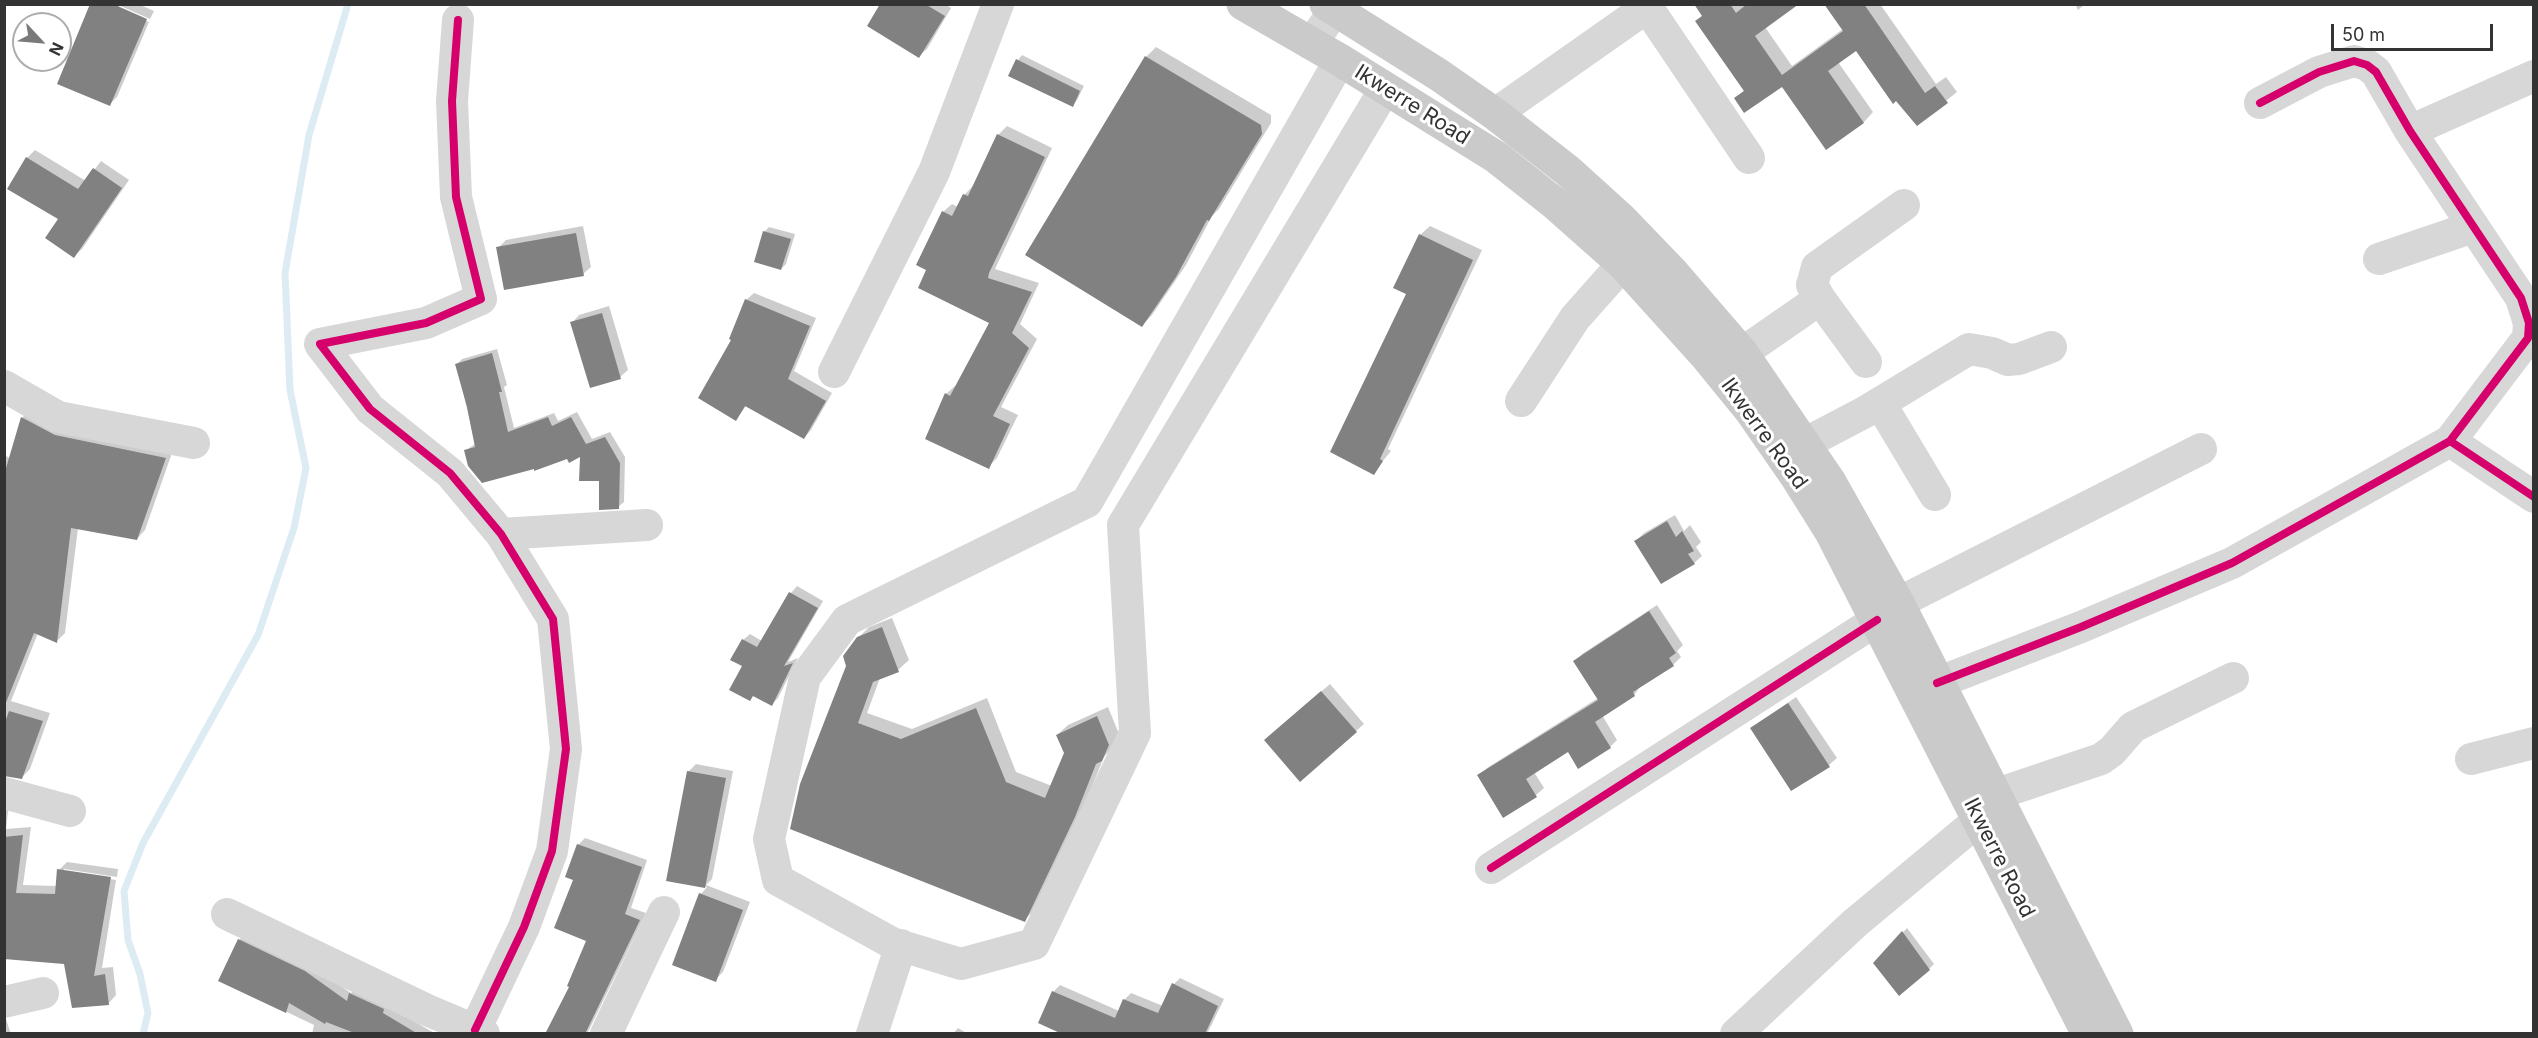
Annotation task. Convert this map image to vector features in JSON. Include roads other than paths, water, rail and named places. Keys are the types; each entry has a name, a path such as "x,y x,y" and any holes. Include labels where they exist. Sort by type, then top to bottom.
{"main road":[{"name":"Ikwerre Road","path":"1243,4 1340,60 1496,157 1553,202 1623,264 1707,357 1751,411 1887,612 1986,807 2088,1034"},
{"path":"1335,6 1495,114 1568,171 1621,219 1742,353 1830,482 1887,612 1937,683 1986,807 2117,1034"}],"street":[{"path":"834,372 934,171 998,4"},
{"path":"1311,44 1335,6"},
{"path":"1495,114 1646,6 1749,158"},
{"path":"227,914 427,1010 480,1032 524,927 552,851 566,749 554,620 501,534 450,473 370,409 320,344 426,323 481,298 456,197 452,101 458,20"},
{"path":"1340,60 1087,502 847,620 805,676 769,839 778,880 892,943 961,964 1034,944 1134,734 1123,525 1385,89"},
{"path":"1937,683 2081,627 2232,563 2450,441 2528,338 2530,312 2410,131 2376,72 2367,65 2354,61 2319,72 2260,104"},
{"path":"2410,131 2534,76"},
{"path":"1866,362 1812,285 1817,267 1904,205"},
{"path":"2379,259 2474,227"},
{"path":"1521,401 1575,318 1623,264"},
{"path":"1742,353 1820,299"},
{"path":"1804,444 1880,403 1969,349 1992,353 2008,360 2019,360 2051,347"},
{"path":"4,386 58,417 194,443"},
{"path":"1880,403 1935,495"},
{"path":"2450,441 2534,497"},
{"path":"1491,868 1887,612 2201,449"},
{"path":"501,534 647,525"},
{"path":"1736,1034 1855,923 1986,807 2101,759 2112,751 2133,727 2233,678"},
{"path":"2471,759 2534,743"},
{"path":"4,793 70,811"},
{"path":"606,1034 664,912"},
{"path":"872,1034 901,945"},
{"path":"4,1002 43,993"}],"waterway":[{"path":"143,1034 148,1013 140,974 128,940 124,891 143,843 258,635 294,528 306,468 290,390 285,273 309,135 348,4"}]}
